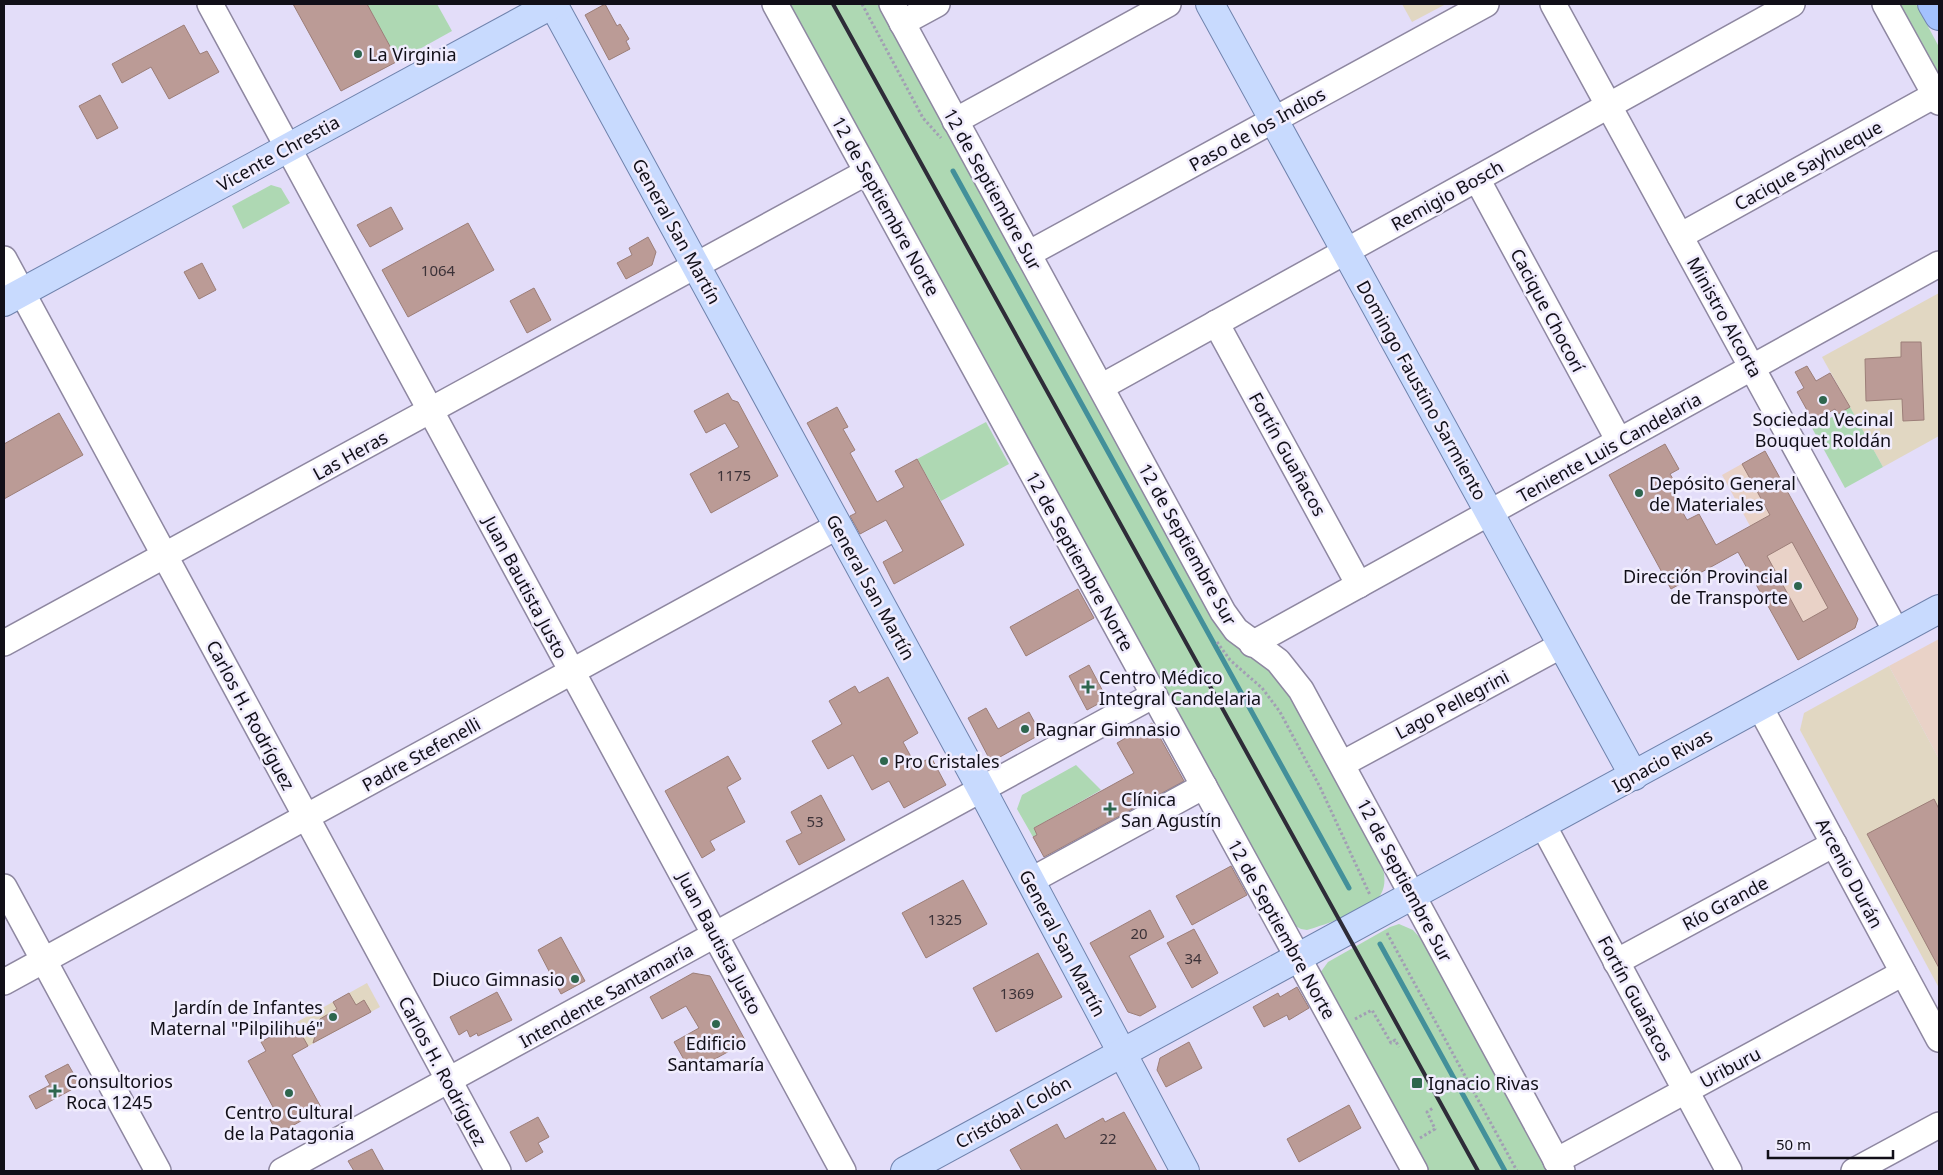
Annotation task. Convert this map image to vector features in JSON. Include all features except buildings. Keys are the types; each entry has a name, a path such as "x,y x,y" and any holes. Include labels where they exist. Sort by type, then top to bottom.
{"highway":[{"path":"1932,4 1939,16"}],"main road":[{"name":"Vicente Chrestia","path":"13,297 553,4"},
{"name":"General San Martín","path":"553,4 982,790 1185,1171"},
{"name":"Domingo Faustino Sarmiento","path":"1210,4 1634,776"},
{"name":"Ignacio Rivas","path":"1121,1053 1414,896 1939,609"},
{"name":"Cristóbal Colón","path":"905,1171 1121,1053"}],"street":[{"name":"Juan Bautista Justo","path":"210,4 843,1171"},
{"name":"12 de Septiembre Norte","path":"775,4 1415,1171"},
{"path":"897,14 938,4"},
{"path":"955,121 1168,4"},
{"name":"Paso de los Indios","path":"1028,254 1486,4"},
{"name":"Ministro Alcorta","path":"1553,4 1896,631"},
{"name":"Remigio Bosch","path":"1101,387 1792,4"},
{"path":"1885,4 1937,99"},
{"name":"12 de Septiembre Sur","path":"897,14 1223,612 1236,630 1252,644 1278,661 1294,680 1414,896 1559,1166"},
{"name":"Cacique Sayhueque","path":"1680,236 1937,99"},
{"name":"Las Heras","path":"4,643 867,172"},
{"name":"Cacique Chocorí","path":"1477,178 1619,441"},
{"name":"Carlos H. Rodríguez","path":"4,259 13,297 164,556 498,1171"},
{"name":"Teniente Luis Candelaria","path":"1252,644 1939,264"},
{"name":"Fortín Guañacos","path":"1216,323 1359,585"},
{"name":"Padre Stefenelli","path":"4,982 838,526"},
{"name":"Lago Pellegrini","path":"1342,764 1562,645"},
{"path":"982,790 1154,695"},
{"name":"Arcenio Durán","path":"1760,707 1939,1039"},
{"path":"1030,881 1204,786"},
{"name":"Intendente Santamaría","path":"282,1171 982,790"},
{"name":"Fortín Guañacos","path":"1543,825 1729,1171"},
{"name":"Río Grande","path":"1616,962 1834,844"},
{"path":"4,887 158,1171"},
{"name":"Uriburu","path":"1559,1166 1686,1091 1904,973"},
{"path":"1854,1171 1939,1125"}],"path":[{"path":"1386,930 1517,1171"},
{"path":"1337,1030 1372,1010 1391,1043 1395,1040 1399,1047"},
{"path":"1402,1148 1435,1129 1427,1112 1433,1108"}],"shaded area":[{"path":"1402,4 1446,4 1412,22"},
{"path":"1939,293 1939,436 1883,467 1822,357"},
{"name":"Dirección Provincial de Transporte","path":"1765,451 1858,619 1855,628 1798,660 1750,526 1722,475"},
{"path":"1939,639 1939,759 1889,666"},
{"path":"1889,666 1939,759 1939,988 1800,730 1804,713"},
{"name":"Jardín de Infantes Maternal \"Pilpilihué\"","path":"367,983 380,1007 292,1055 279,1032"}],"green space":[{"path":"367,4 437,4 452,31 398,61"},
{"path":"782,4 881,4 1232,641 1282,681 1381,860 1384,886 1376,900 1359,911 1307,930 1292,924"},
{"path":"1893,4 1916,4 1939,47 1939,88"},
{"path":"271,185 281,188 290,203 243,229 232,206"},
{"path":"1850,407 1883,467 1845,488 1812,428"},
{"path":"986,422 1009,464 941,501 917,459"},
{"path":"1076,765 1101,790 1034,828 1037,835 1033,837 1017,809 1022,795"},
{"path":"1399,924 1413,930 1428,947 1551,1171 1426,1171 1320,973 1328,962 1390,927"}],"waterway":[{"path":"953,171 1349,888"},
{"path":"1380,944 1505,1171"}],"railway":[{"path":"833,4 1478,1171"}],"place":[{"name":"La Virginia","path":"358,54"},
{"name":"Sociedad Vecinal Bouquet Roldán","path":"1823,400"},
{"name":"Depósito General de Materiales","path":"1639,493"},
{"name":"Dirección Provincial de Transporte","path":"1798,586"},
{"name":"Centro Médico Integral Candelaria","path":"1088,687"},
{"name":"Ragnar Gimnasio","path":"1025,729"},
{"name":"Pro Cristales","path":"884,761"},
{"name":"Clínica San Agustín","path":"1110,809"},
{"name":"Diuco Gimnasio","path":"575,979"},
{"name":"Jardín de Infantes Maternal \"Pilpilihué\"","path":"333,1017"},
{"name":"Edificio Santamaría","path":"716,1024"},
{"name":"Ignacio Rivas","path":"1417,1083"},
{"name":"Consultorios Roca 1245","path":"55,1091"},
{"name":"Centro Cultural de la Patagonia","path":"289,1093"}]}
